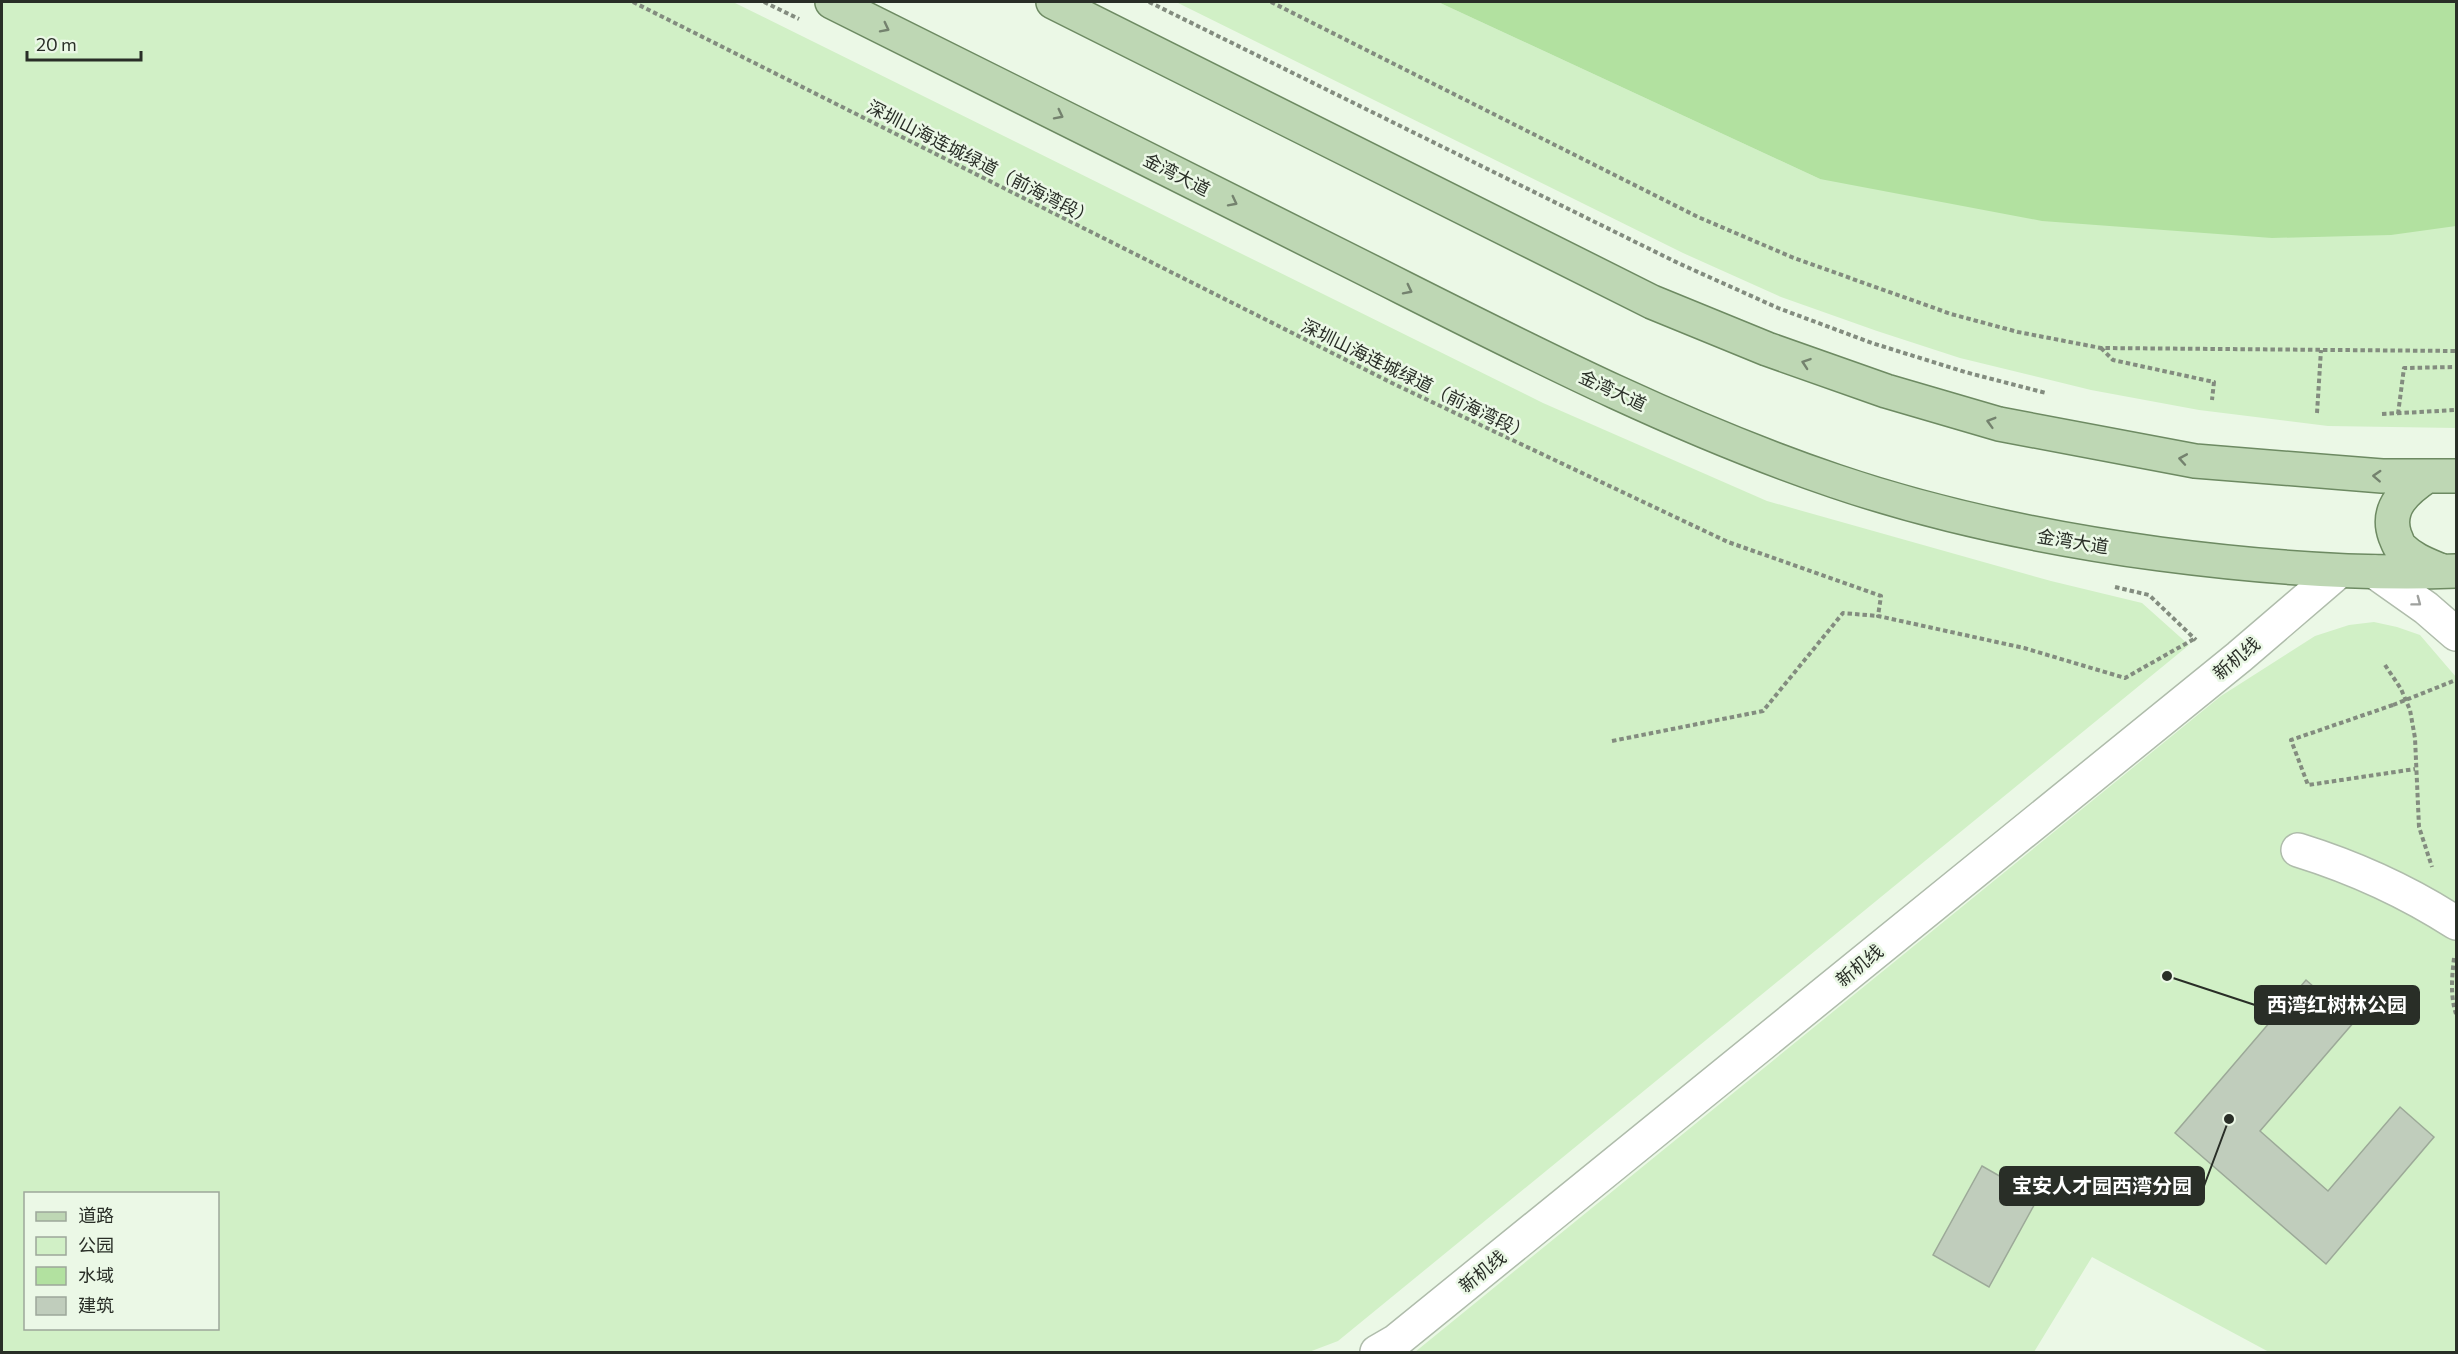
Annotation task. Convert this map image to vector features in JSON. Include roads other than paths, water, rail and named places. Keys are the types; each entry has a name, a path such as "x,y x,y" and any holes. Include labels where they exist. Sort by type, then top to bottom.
{"main road":[{"name":"金湾大道","path":"832,2 1563,368 1754,451 1837,482 2018,532 2092,545 2246,565 2338,572 2451,572"},
{"path":"1053,2 1652,302 1767,349 1886,391 1999,424 2195,461 2382,476 2442,476"},
{"path":"2442,476 2408,489 2394,508 2392,528 2400,547 2417,560 2451,572"}],"street":[{"name":"新机线","path":"1377,1353 1396,1341 2239,657 2338,572"},
{"path":"2375,572 2409,595 2457,634"},
{"path":"2298,850 2356,869 2388,883 2452,921"}],"water":[{"path":"1438,2 2456,2 2456,226 2391,235 2272,238 2042,221 1820,179"}],"place":[{"name":"西湾红树林公园","path":"2167,976"},
{"name":"宝安人才园西湾分园","path":"2229,1119"}]}
